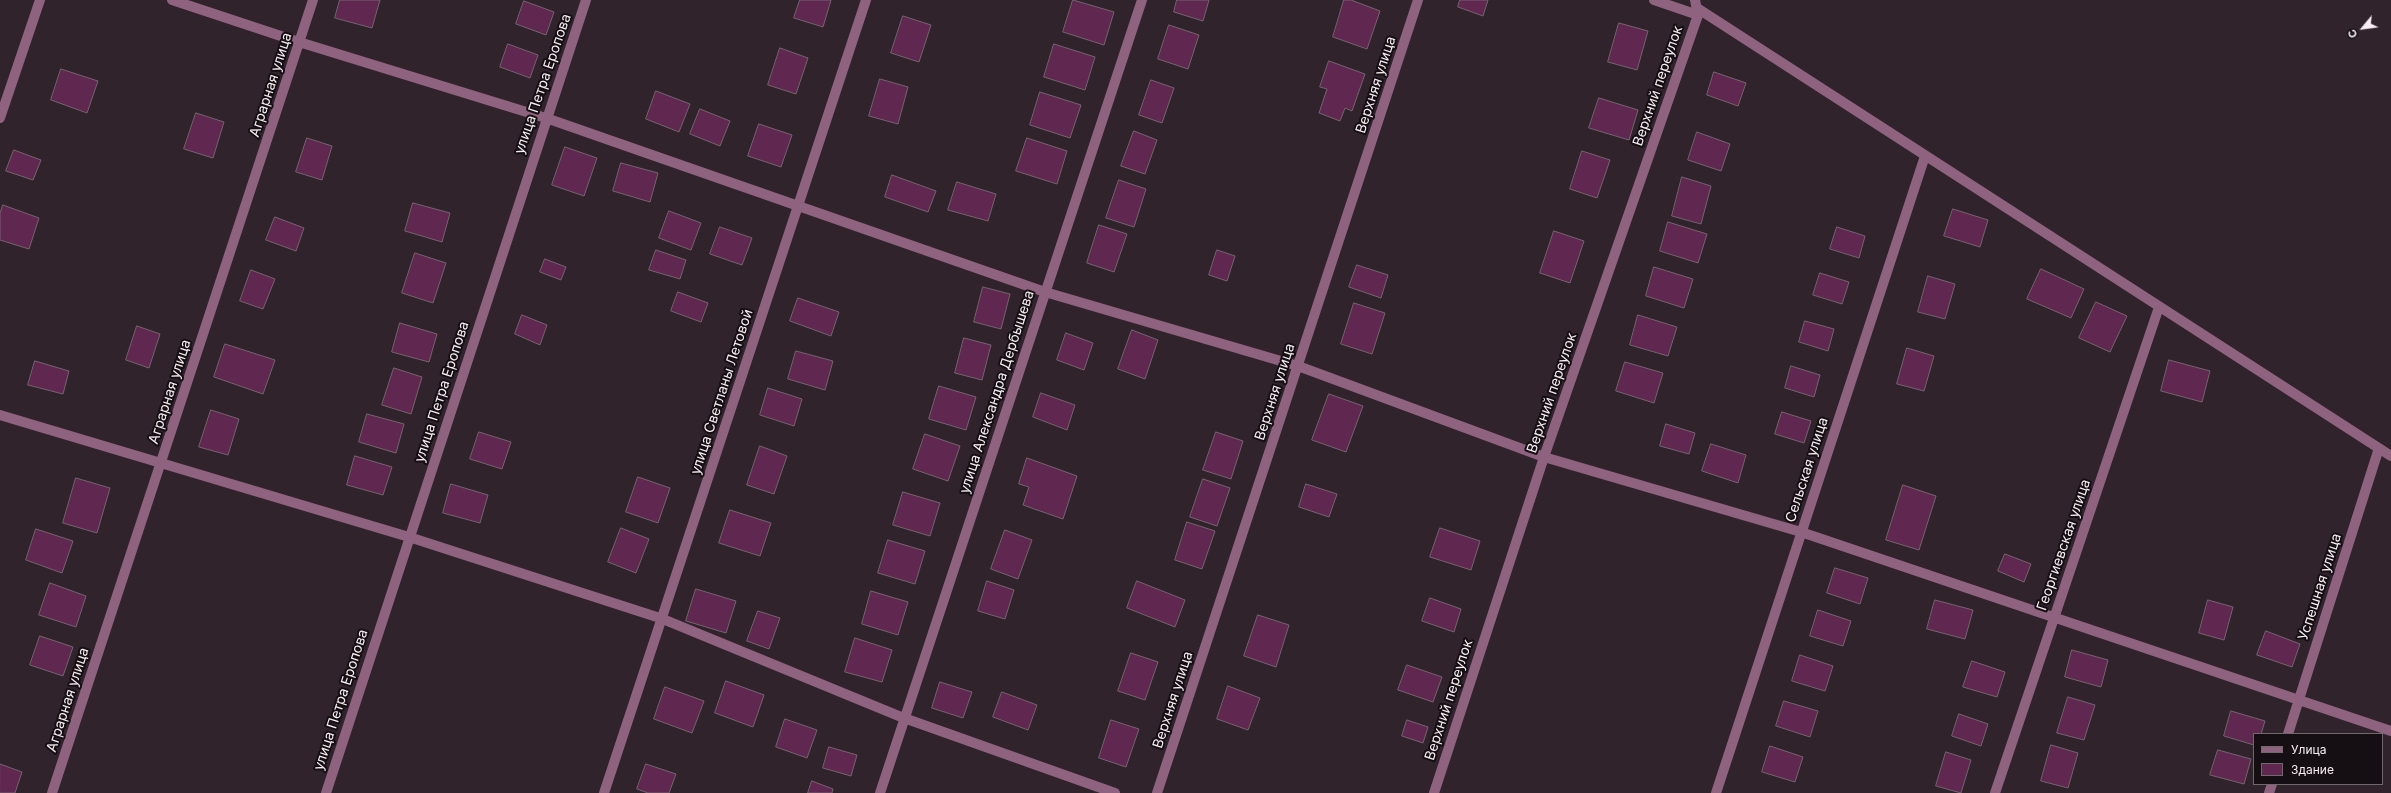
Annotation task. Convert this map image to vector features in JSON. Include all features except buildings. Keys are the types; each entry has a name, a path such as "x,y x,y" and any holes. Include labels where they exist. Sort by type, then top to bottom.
{"street":[{"path":"0,118 40,0"},
{"path":"172,0 299,42 546,118 797,204 1045,292 1298,366 1544,457 1801,532 2391,732"},
{"name":"Аграрная улица","path":"52,793 162,463 313,0"},
{"name":"улица Петра Еропова","path":"326,793 546,118 586,0"},
{"name":"улица Светланы Летовой","path":"604,793 663,619 797,204 866,0"},
{"name":"улица Александра Дербышева","path":"880,793 1142,0"},
{"name":"Верхняя улица","path":"1157,793 1418,0"},
{"path":"1654,0 1696,6 1925,156 2391,456"},
{"name":"Верхний переулок","path":"1434,793 1544,457 1696,6"},
{"name":"Сельская улица","path":"1716,793 1925,156"},
{"name":"Георгиевская улица","path":"1995,793 2159,306"},
{"path":"0,415 409,537 663,619 904,718 1115,793"},
{"name":"Успешная улица","path":"2288,733 2380,448"}]}
